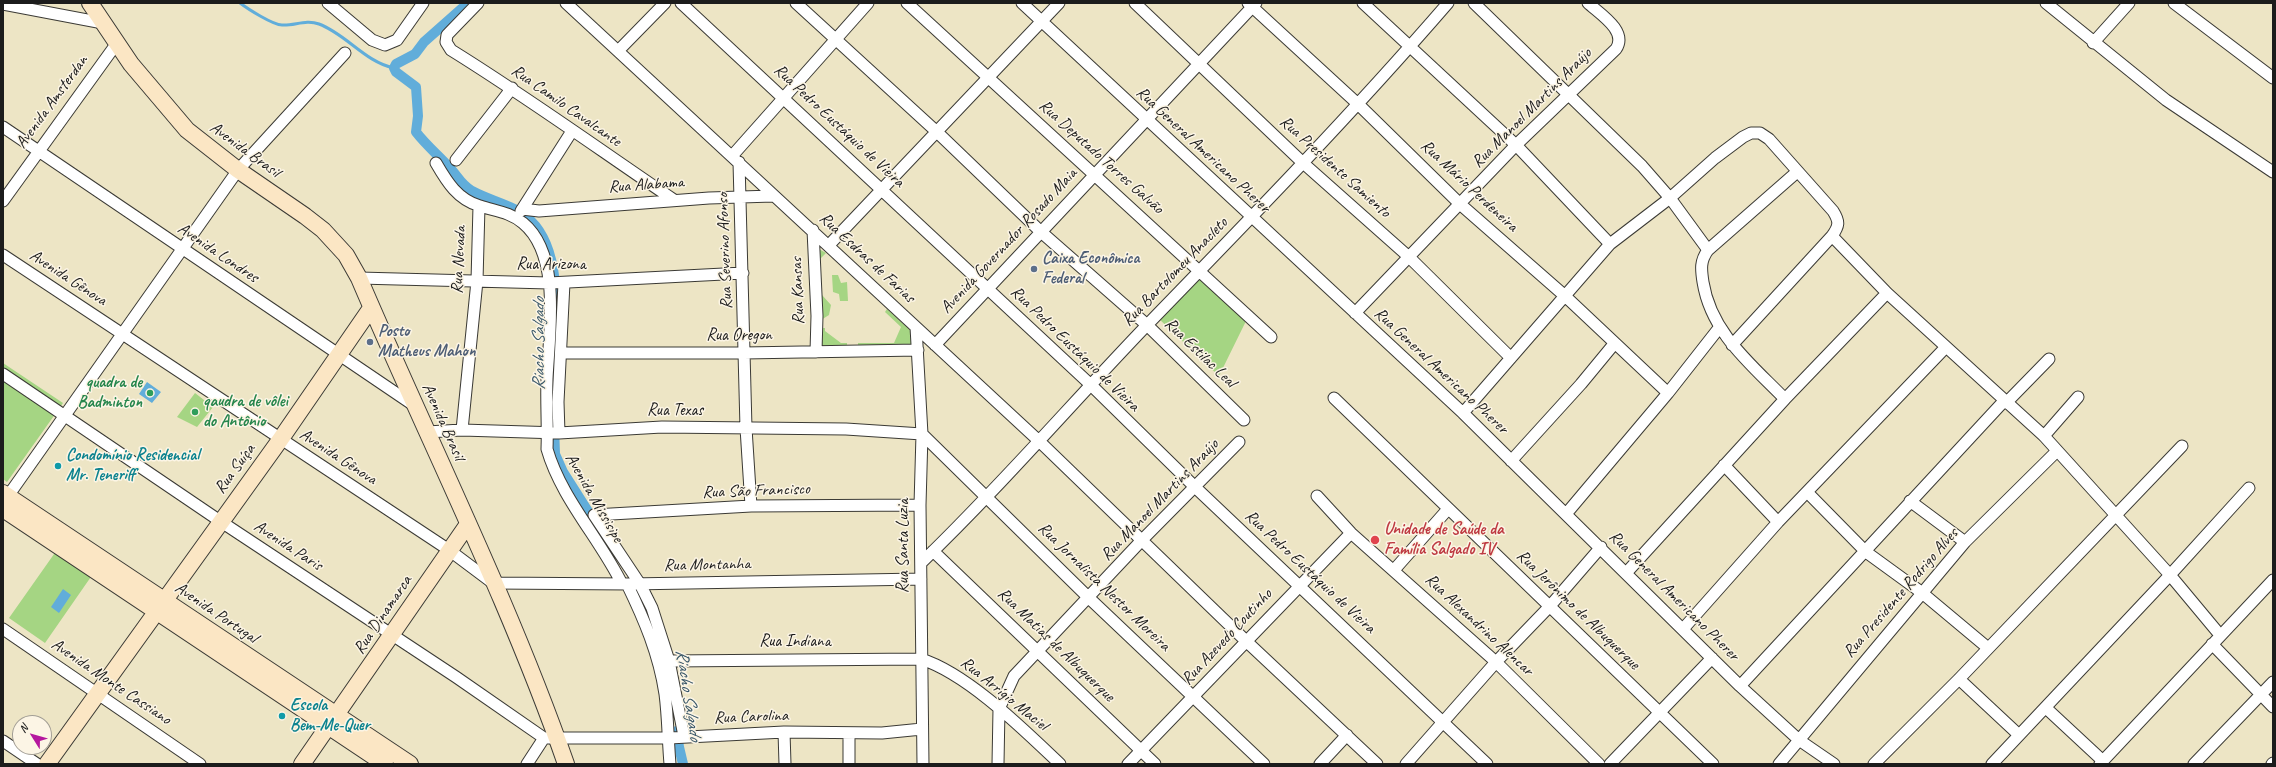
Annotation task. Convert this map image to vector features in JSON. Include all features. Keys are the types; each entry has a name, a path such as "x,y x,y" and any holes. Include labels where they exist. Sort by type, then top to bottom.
{"street":[{"name":"Avenida Brasil","path":"90,3 131,64 187,130 238,170 323,230 346,255 359,278 468,524 493,583 550,738 566,764"},
{"path":"328,3 372,40 385,45 397,40 423,3"},
{"name":"Rua Camilo Cavalcante","path":"478,3 447,35 446,42 451,50 512,88 572,131 674,200"},
{"name":"Rua Esdras de Farias","path":"566,3 736,159 773,196 813,230 1040,441 1246,641 1377,764"},
{"path":"618,51 665,3"},
{"name":"Rua Pedro Eustáquio de Vieira","path":"680,3 883,189 1092,386 1196,488 1487,764"},
{"name":"Rua Estilac Leal","path":"796,3 938,133 1040,231 1147,325 1244,420"},
{"path":"736,159 783,97 868,3"},
{"name":"Rua Deputado Torres Galvão","path":"906,3 1201,271 1271,338"},
{"name":"Rua General Americano Pherer","path":"1022,3 1251,218 1463,413 1627,572 1740,686 1799,740 1834,764"},
{"path":"829,245 938,133 1059,3"},
{"name":"Rua Presidente Samiento","path":"1135,3 1302,162 1409,257 1511,358"},
{"path":"1362,3 1516,145 1610,244"},
{"name":"Rua Bartolomeu Anacleto","path":"922,562 1040,441 1147,325 1201,271 1302,162 1359,105 1448,3"},
{"path":"1474,3 1569,93 1642,166 1670,198 1708,250"},
{"name":"Rua Manoel Martins Araújo","path":"1355,313 1516,145 1616,49 1620,39 1618,34 1612,25 1588,3"},
{"path":"2046,3 2093,43 2166,100 2272,170"},
{"path":"2093,43 2129,3"},
{"path":"2174,3 2273,78"},
{"path":"3,4 103,23"},
{"name":"Avenida Governador Rosado Maia","path":"935,345 1040,231 1199,64 1252,4"},
{"name":"Rua Mário Perdeneira","path":"1252,4 1359,105 1460,204 1565,296 1614,344 1668,393"},
{"name":"Avenida Amsterdan","path":"3,201 38,150 117,43"},
{"path":"5,499 66,415 238,170 345,53"},
{"path":"456,160 512,88"},
{"name":"Avenida Londres","path":"3,127 416,406"},
{"name":"Rua Alabama","path":"572,131 522,210 539,211 674,200 773,196"},
{"path":"1463,413 1610,244 1670,198 1715,158 1743,137 1751,133 1760,133 1769,139 1833,211 1838,220 1838,225 1832,236 1732,345"},
{"name":"Rua Severino Afonso","path":"736,159 740,197 746,428 750,506"},
{"path":"436,163 448,185 464,198 479,206"},
{"path":"1785,399 1732,345 1719,328 1710,307 1701,271 1703,257 1708,250 1797,172"},
{"name":"Rua Nevada","path":"462,430 477,281 479,206 508,214 530,229 556,283"},
{"name":"Rua Kansas","path":"813,230 817,316 816,352"},
{"path":"1832,236 1887,293 2044,436 2170,575 2220,635"},
{"name":"Avenida Gênova","path":"3,255 280,440 449,550 493,583"},
{"name":"Rua Arizona","path":"359,278 556,283 743,273"},
{"name":"Avenida Missisipe","path":"556,283 561,353 559,433"},
{"name":"Avenida Missisipe","path":"556,283 550,321 547,381 547,433 550,460 569,497 604,550 631,584 657,622 668,661 676,737 670,764"},
{"path":"1627,572 1785,399 1887,293"},
{"name":"Rua Suíça","path":"48,764 220,521 280,440 338,353 371,308"},
{"name":"Rua Santa Luzia","path":"916,327 922,434 920,505 922,562 923,764"},
{"path":"1566,514 1668,393 1719,328"},
{"path":"1511,461 1581,384 1614,344"},
{"path":"1683,629 1778,522 1946,347"},
{"name":"Rua Oregon","path":"561,353 744,353 918,350"},
{"path":"1740,686 1866,552 1910,501 2005,402 2049,360"},
{"name":"Avenida Paris","path":"3,374 66,415 220,521 550,738"},
{"path":"2044,436 2078,397"},
{"name":"Rua Jerônimo de Albuquerque","path":"1334,398 1713,764"},
{"name":"Rua Texas","path":"427,432 462,430 559,433 662,427 846,430 922,434"},
{"name":"Rua Jornalista Nestor Moreira","path":"922,434 1088,598 1264,764"},
{"name":"Rua Manoel Martins Araújo","path":"999,709 1014,676 1037,650 1142,540 1196,488 1239,442"},
{"path":"1874,764 1958,679 2182,446"},
{"name":"Rua Presidente Rodrigo Alves","path":"1779,764 1921,592 1965,542 2057,451"},
{"path":"1724,465 1778,522"},
{"path":"1992,764 2170,575 2249,488"},
{"path":"1807,492 1866,552 1921,592 1988,648"},
{"name":"Rua Alexandrino Alencar","path":"1317,496 1351,533 1496,662 1600,764"},
{"name":"Avenida Portugal","path":"5,499 160,606 333,722 385,764"},
{"path":"1910,501 1965,542"},
{"name":"Rua São Francisco","path":"594,515 750,506 920,505"},
{"path":"1394,570 1448,508"},
{"name":"Avenida Missisipe","path":"594,515 631,584 655,650 676,737"},
{"name":"Rua Dinamarca","path":"302,764 333,722 468,524"},
{"name":"Rua Azevedo Coutinho","path":"1128,764 1194,697 1299,585 1351,533"},
{"path":"1406,764 1496,662 1550,606 1600,547"},
{"name":"Rua Matias de Albuquerque","path":"934,551 1155,764"},
{"name":"Rua Montanha","path":"493,583 631,584 921,579"},
{"path":"2046,708 2102,762 2273,580"},
{"name":"Avenida Monte Cassiano","path":"3,629 200,764"},
{"path":"2212,644 2273,707"},
{"path":"1610,764 1712,658"},
{"name":"Rua Indiana","path":"668,661 922,659"},
{"name":"Rua Arrígio Maciel","path":"922,659 938,664 952,673 999,709 1060,764"},
{"path":"1958,679 2019,735"},
{"path":"2194,764 2273,682"},
{"path":"998,764 999,709"},
{"name":"Avenida Portugal","path":"333,722 410,764"},
{"name":"Rua Carolina","path":"550,738 676,737 784,732 882,733 922,729"},
{"path":"784,732 785,764"},
{"path":"849,733 849,764"},
{"path":"1320,764 1347,735"},
{"path":"527,764 550,738"},
{"path":"3,741 37,764"}],"green space":[{"path":"819,249 826,253 820,259 822,295 831,305 829,315 821,320"},
{"path":"832,275 838,275 841,283 847,282 848,301 840,301 839,294 833,292"},
{"path":"1201,278 1246,321 1219,376 1158,318"},
{"path":"887,309 910,330 913,346 858,347 858,343 894,343 901,327 885,312"},
{"path":"821,328 825,328 825,331 841,343 847,343 847,346 821,347"},
{"path":"3,363 63,403 7,482 3,479"},
{"name":"qaudra de vôlei do Antônio","path":"195,393 213,407 197,427 177,417"},
{"path":"59,547 95,571 45,643 9,618"}],"water":[{"name":"quadra de Badminton","path":"147,382 161,392 152,403 139,394"},
{"path":"63,589 71,595 59,613 51,607"}],"waterway":[{"path":"240,3 261,16 278,24 287,25 305,22 319,24 338,34 374,60 394,68"},
{"name":"Riacho Salgado","path":"468,3 424,42 415,54 396,64 394,68 396,72 416,87 418,116 416,132 468,188 480,195 518,211 531,221 541,234 548,250 553,268 556,307 555,361"},
{"name":"Riacho Salgado","path":"554,425 555,454 563,472 596,524"},
{"name":"Riacho Salgado","path":"677,731 683,764"}],"place":[{"name":"Caixa Econômica Federal","path":"1034,269"},
{"name":"Posto Matheus Mahon","path":"370,342"},
{"name":"quadra de Badminton","path":"150,393"},
{"name":"qaudra de vôlei do Antônio","path":"195,412"},
{"name":"Condomínio Residencial Mr. Teneriff","path":"58,466"},
{"name":"Unidade de Saúde da Família Salgado IV","path":"1375,540"},
{"name":"Escola Bem-Me-Quer","path":"282,716"}]}
